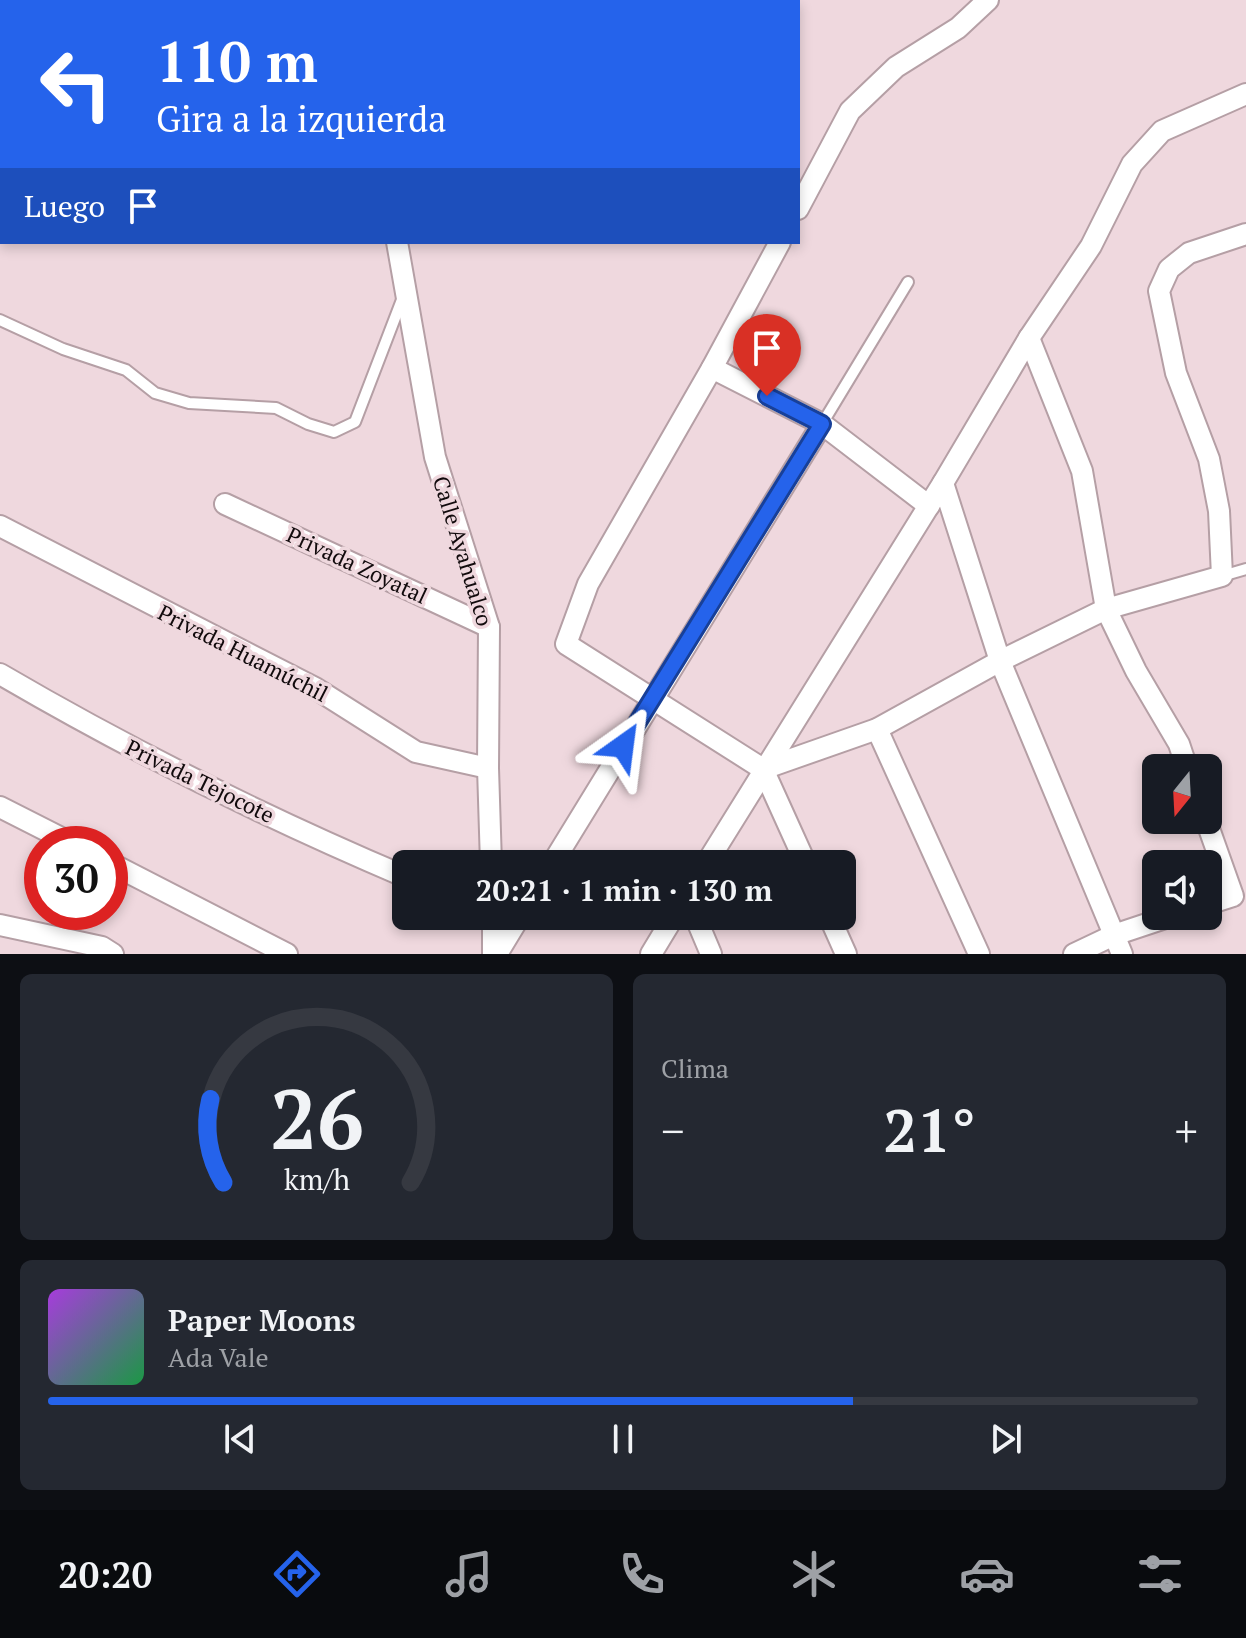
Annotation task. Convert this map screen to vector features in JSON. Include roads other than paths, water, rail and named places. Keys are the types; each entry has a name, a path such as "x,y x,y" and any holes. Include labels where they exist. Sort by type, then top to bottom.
{"street":[{"path":"800,205 850,111 896,67 958,28 988,0"},
{"path":"714,850 929,506 1029,338 1091,246 1132,164 1162,131 1246,94"},
{"path":"763,769 877,729 1000,661 1106,609 1222,576 1219,511 1209,459 1176,373 1159,291 1169,269 1189,253 1246,234"},
{"name":"Calle Ayahualco","path":"397,244 435,457 489,627 491,850"},
{"path":"779,244 588,584 566,644 763,769 800,850"},
{"path":"1029,338 1082,471 1106,609 1182,754"},
{"path":"712,368 822,424 929,506"},
{"path":"560,850 822,424"},
{"path":"943,483 1000,661 1118,944"},
{"name":"Privada Zoyatal","path":"225,504 489,627"},
{"name":"Privada Huamúchil","path":"0,526 315,688 416,752 488,768"},
{"name":"Privada Tejocote","path":"0,674 100,732 346,852 392,871"},
{"path":"877,729 979,954"},
{"path":"0,807 37,826"},
{"path":"1212,834 1239,892"},
{"path":"128,872 287,954"},
{"path":"0,925 102,947 113,954"},
{"path":"494,930 495,954"},
{"path":"495,954 511,930"},
{"path":"651,954 666,930"},
{"path":"701,930 711,954"},
{"path":"835,930 846,954"},
{"path":"1074,954 1118,944 1144,930"}],"lane":[{"path":"822,424 908,282"},
{"path":"0,320 63,349 126,370 155,393 189,403 276,408 308,424 334,432 355,422 406,291"},
{"path":"1222,576 1246,569"}]}
